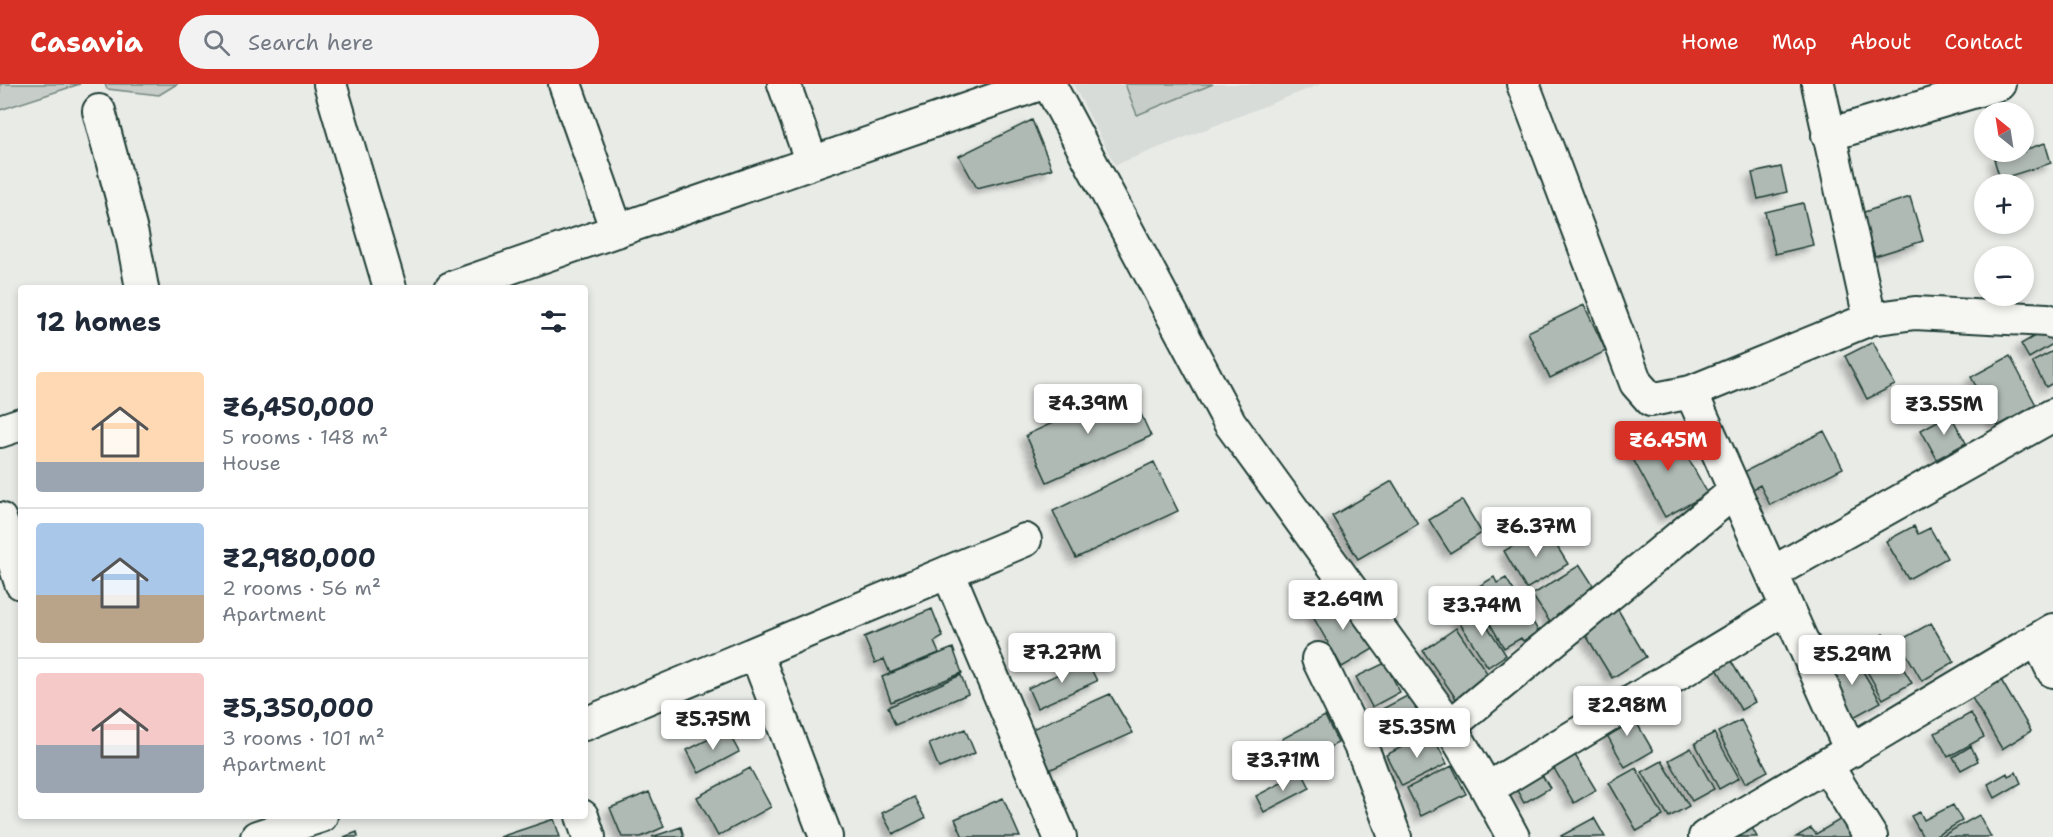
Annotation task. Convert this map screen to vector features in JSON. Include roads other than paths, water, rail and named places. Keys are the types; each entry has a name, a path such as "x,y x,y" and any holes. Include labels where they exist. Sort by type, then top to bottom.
{"street":[{"path":"330,84 389,285"},
{"path":"564,84 618,231"},
{"path":"784,84 812,163"},
{"path":"460,285 1040,84"},
{"path":"1049,84 1230,423 1450,726 1513,837"},
{"path":"1523,84 1636,383 1651,400 1691,392 1869,319 1915,313 2053,322"},
{"path":"1818,84 1869,319"},
{"path":"1828,135 1999,84"},
{"path":"99,111 130,225 141,285"},
{"path":"1691,392 1787,608 1839,758 1871,837"},
{"path":"1772,573 2053,415"},
{"path":"0,431 18,425"},
{"path":"1450,726 1735,491"},
{"path":"0,519 18,574"},
{"path":"588,723 1024,540"},
{"path":"948,572 1060,837"},
{"path":"1487,789 1787,608"},
{"path":"1705,837 2045,635 2053,671"},
{"path":"756,653 826,837"},
{"path":"1318,659 1366,758 1395,837"},
{"path":"583,819 589,837"},
{"path":"257,837 302,823"}]}
